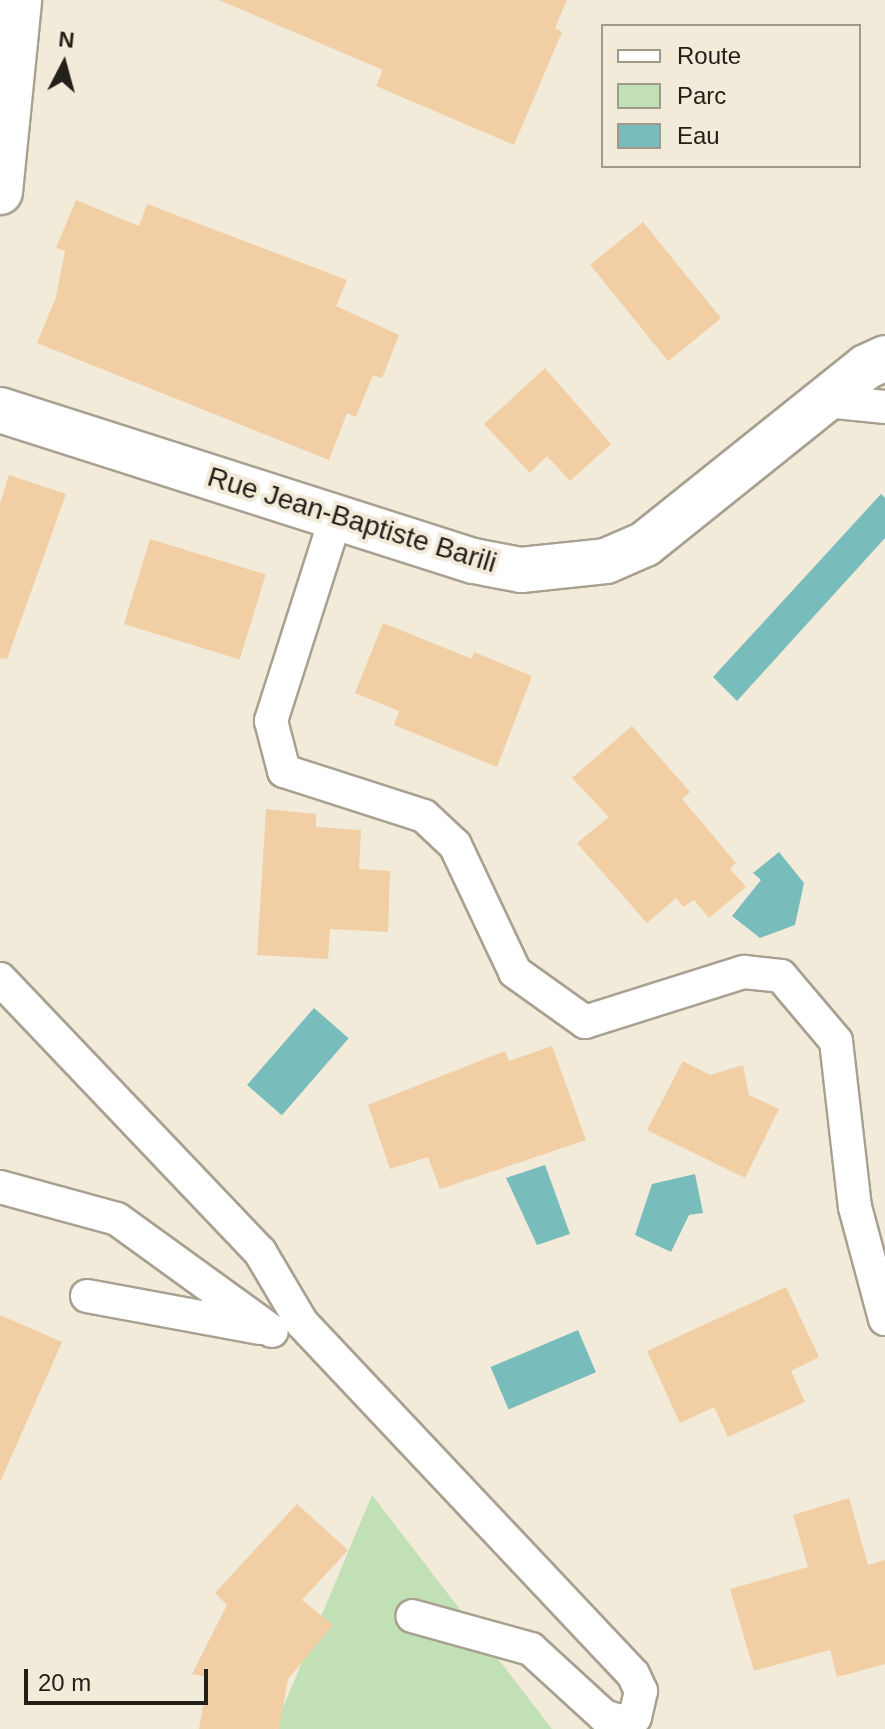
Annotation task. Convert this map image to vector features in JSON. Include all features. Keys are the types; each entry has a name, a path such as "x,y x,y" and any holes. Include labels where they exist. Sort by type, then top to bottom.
{"street":[{"path":"0,192 19,0"},
{"name":"Rue Jean-Baptiste Barili","path":"0,410 474,561 521,570 606,561 645,544 824,401 885,358"}],"lane":[{"path":"824,401 885,407"},
{"path":"336,517 271,721 284,771 424,816 455,845 515,972 585,1022 744,972 781,976 836,1041 855,1207 885,1319"},
{"path":"0,979 260,1252 287,1327"},
{"path":"0,1187 117,1219 287,1327 633,1674 641,1691 635,1717 620,1721 604,1716 531,1649 412,1616"},
{"path":"87,1296 287,1327"}],"green space":[{"path":"372,1495 552,1729 274,1729"}],"water":[{"path":"881,494 885,498 885,538 737,701 713,677"},
{"path":"779,852 804,883 795,925 760,938 732,916 761,880 753,873"},
{"path":"314,1008 349,1038 282,1115 247,1085"},
{"path":"545,1165 570,1234 537,1245 506,1178"},
{"path":"695,1174 703,1213 689,1215 671,1252 635,1235 652,1184"},
{"path":"578,1330 596,1372 509,1409 491,1367"}],"building":[{"path":"219,0 567,0 555,28 562,32 514,145 376,86 383,70"},
{"path":"76,200 139,226 147,204 347,280 336,306 399,335 382,378 373,375 356,417 347,413 329,460 37,343 56,297 65,251 56,248"},
{"path":"643,222 721,318 668,361 590,265"},
{"path":"545,368 611,444 570,481 547,456 530,473 484,424"},
{"path":"9,475 66,494 7,659 0,658 0,504"},
{"path":"150,539 266,574 240,659 124,624"},
{"path":"383,623 472,659 474,652 532,676 497,767 394,725 399,711 355,693"},
{"path":"632,726 690,792 682,799 736,863 730,869 746,887 709,918 694,900 683,907 676,898 647,923 577,843 609,817 572,778"},
{"path":"266,809 316,814 316,827 361,830 359,869 390,871 388,932 330,929 328,959 257,955"},
{"path":"552,1046 586,1140 440,1189 428,1157 390,1169 368,1105 505,1051 509,1061"},
{"path":"683,1061 710,1075 743,1065 749,1095 779,1109 745,1178 647,1130"},
{"path":"786,1287 819,1357 791,1371 805,1402 728,1437 714,1407 680,1423 647,1351"},
{"path":"0,1315 62,1342 0,1482"},
{"path":"849,1498 868,1565 885,1560 885,1664 837,1677 830,1650 754,1671 730,1589 808,1567 793,1515"},
{"path":"297,1504 348,1550 302,1600 333,1625 288,1679 279,1729 199,1729 208,1677 192,1674 227,1605 215,1593"}]}
